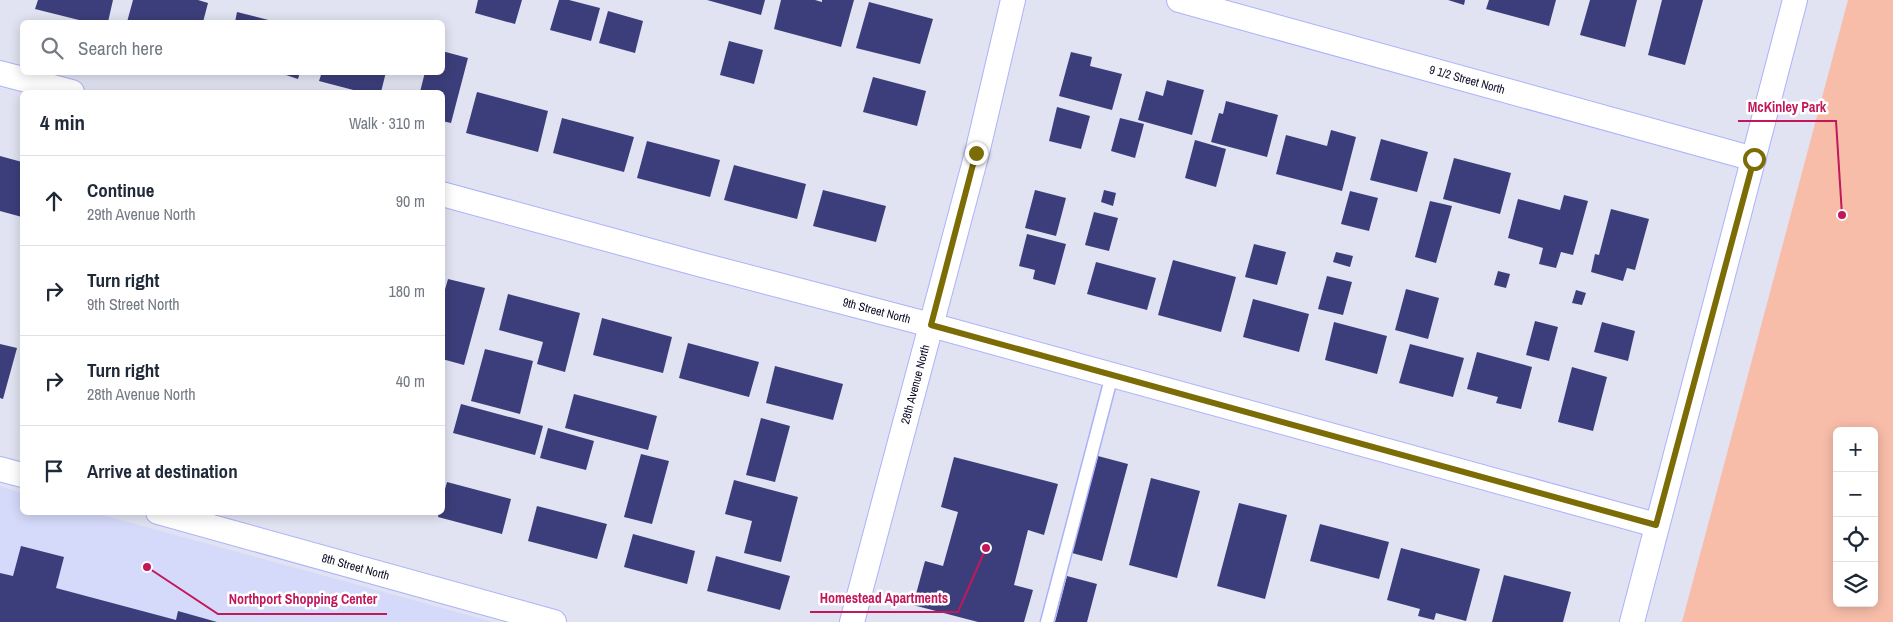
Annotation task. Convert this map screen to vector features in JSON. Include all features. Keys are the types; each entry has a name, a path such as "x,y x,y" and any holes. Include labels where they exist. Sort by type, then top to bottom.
{"street":[{"name":"28th Avenue North","path":"852,622 976,153 1013,0"},
{"name":"9 1/2 Street North","path":"1179,0 1754,159"},
{"path":"1632,622 1795,0"},
{"path":"0,73 64,90"},
{"name":"9th Street North","path":"445,195 702,266 931,325 1656,525"},
{"path":"0,469 20,474"},
{"name":"8th Street North","path":"169,515 554,622"}],"lane":[{"path":"1047,622 1112,375"}],"shaded area":[{"path":"1848,0 1893,0 1893,622 1682,622"},
{"path":"0,486 20,492 20,515 102,515 493,622 0,622"}],"building":[{"path":"38,0 113,0 108,20 79,20 35,9"},
{"path":"133,0 198,0 208,3 204,20 128,20"},
{"path":"478,0 522,0 515,24 475,13"},
{"path":"559,0 569,0 600,8 591,41 550,30"},
{"path":"707,0 765,0 761,15"},
{"path":"781,0 815,0 822,2 822,0 854,0 841,47 774,29"},
{"path":"1448,0 1465,0 1464,5"},
{"path":"1489,0 1556,0 1549,26 1486,9"},
{"path":"1590,0 1637,0 1625,47 1580,35"},
{"path":"1662,0 1703,0 1685,65 1648,55"},
{"path":"869,2 933,19 920,64 856,48"},
{"path":"608,11 643,21 635,53 599,43"},
{"path":"237,12 268,20 235,20"},
{"path":"729,41 763,50 754,84 720,75"},
{"path":"445,52 468,58 451,123 445,122 445,90 420,90 424,75 445,75"},
{"path":"1071,52 1092,57 1090,66 1122,74 1112,110 1059,96"},
{"path":"286,75 299,75 298,79"},
{"path":"321,75 385,75 382,90 353,90 319,81"},
{"path":"873,77 926,91 917,126 863,112"},
{"path":"1167,80 1204,90 1192,135 1138,120 1146,91 1163,96"},
{"path":"477,92 548,111 538,152 466,133"},
{"path":"1226,101 1278,115 1267,157 1211,142 1219,113 1223,114"},
{"path":"1057,107 1090,116 1081,149 1049,141"},
{"path":"562,118 634,137 624,172 553,153"},
{"path":"1120,118 1144,124 1135,158 1111,151"},
{"path":"1331,130 1356,137 1342,191 1276,174 1286,135 1327,146"},
{"path":"1381,139 1428,152 1417,192 1370,180"},
{"path":"1195,140 1226,149 1216,187 1185,178"},
{"path":"647,141 720,160 710,197 637,178"},
{"path":"0,156 20,161 20,216 0,211"},
{"path":"1454,158 1511,173 1500,214 1443,199"},
{"path":"734,165 806,184 797,219 724,200"},
{"path":"823,190 886,206 876,242 813,226"},
{"path":"1035,190 1066,198 1056,236 1025,228"},
{"path":"1104,190 1116,193 1113,206 1101,202"},
{"path":"1350,191 1378,198 1369,231 1341,224"},
{"path":"1564,195 1588,201 1573,255 1561,252 1556,268 1539,264 1543,248 1508,238 1518,199 1560,210"},
{"path":"1430,201 1452,206 1436,263 1415,257"},
{"path":"1611,209 1649,219 1635,270 1627,268 1623,281 1591,272 1595,254 1599,255"},
{"path":"1094,212 1118,218 1109,251 1085,245"},
{"path":"1027,234 1066,244 1055,285 1033,279 1035,270 1019,266"},
{"path":"1254,244 1286,252 1277,285 1245,277"},
{"path":"1336,252 1353,256 1350,267 1333,262"},
{"path":"1173,260 1236,277 1221,332 1158,315"},
{"path":"1096,262 1156,278 1147,310 1087,294"},
{"path":"1498,271 1510,274 1506,288 1494,285"},
{"path":"1327,276 1352,282 1343,315 1318,309"},
{"path":"448,279 485,288 464,365 445,360 445,290"},
{"path":"1406,289 1439,298 1428,339 1395,330"},
{"path":"1576,290 1586,293 1582,305 1572,303"},
{"path":"508,294 580,313 565,372 537,364 543,342 499,330"},
{"path":"1253,299 1309,314 1299,352 1243,337"},
{"path":"602,318 672,337 663,373 593,355"},
{"path":"1535,321 1558,327 1549,361 1526,355"},
{"path":"1334,322 1387,336 1377,374 1325,360"},
{"path":"1602,322 1635,331 1628,361 1594,352"},
{"path":"688,343 759,362 749,397 679,378"},
{"path":"0,344 17,348 3,399 0,398"},
{"path":"1410,344 1464,358 1453,397 1399,383"},
{"path":"485,349 533,361 520,414 471,401"},
{"path":"1477,352 1532,367 1521,409 1496,403 1498,397 1467,389"},
{"path":"775,366 843,384 833,420 766,403"},
{"path":"1572,367 1607,377 1593,431 1558,422"},
{"path":"574,394 657,416 648,450 565,428"},
{"path":"461,404 543,426 535,455 453,433"},
{"path":"761,418 790,426 775,482 746,475"},
{"path":"548,428 594,441 586,470 540,458"},
{"path":"641,454 669,461 652,524 624,517"},
{"path":"1098,456 1128,464 1102,561 1072,553"},
{"path":"954,457 1058,484 1044,535 1028,530 1014,585 1033,590 1024,622 978,622 913,605 925,561 943,566 958,512 941,507"},
{"path":"1151,478 1200,491 1177,578 1129,565"},
{"path":"734,480 798,497 781,562 744,553 752,521 725,514"},
{"path":"447,482 511,499 502,534 438,517 438,515 445,515 445,489"},
{"path":"1239,503 1287,515 1265,599 1217,586"},
{"path":"537,506 607,524 597,559 528,541"},
{"path":"1320,524 1389,542 1379,579 1310,561"},
{"path":"633,534 695,551 687,584 624,567"},
{"path":"21,546 64,557 56,588 176,620 178,611 217,622 0,622 0,573 13,576"},
{"path":"1401,548 1480,569 1466,621 1436,613 1434,620 1418,616 1420,609 1387,600"},
{"path":"716,556 790,576 780,610 707,591"},
{"path":"1504,575 1571,592 1563,622 1492,622"},
{"path":"1067,576 1097,584 1087,622 1055,622"}],"place":[{"name":"McKinley Park","path":"1842,215"},
{"name":"Homestead Apartments","path":"986,548"},
{"name":"Northport Shopping Center","path":"147,567"}],"route":[{"path":"976,153 931,325 1656,525 1754,159"}]}
